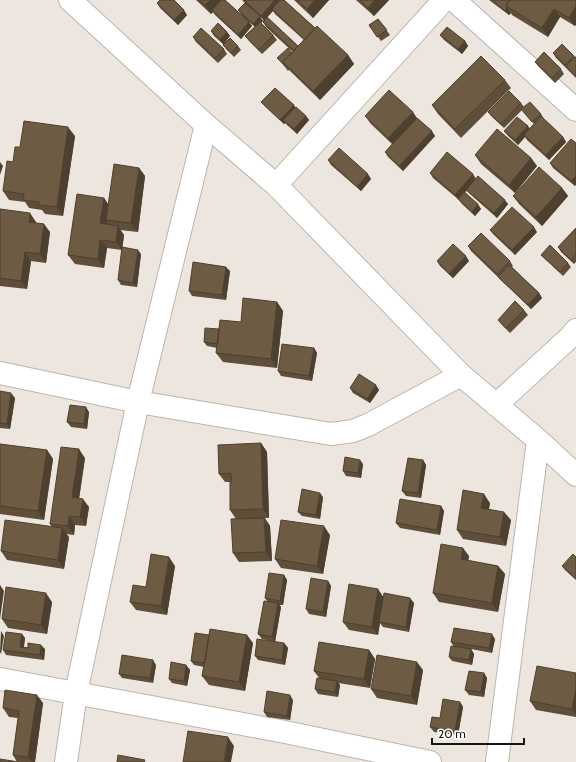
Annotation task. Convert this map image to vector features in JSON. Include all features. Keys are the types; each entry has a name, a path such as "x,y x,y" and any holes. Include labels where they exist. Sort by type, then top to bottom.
{"street":[{"path":"70,0 206,125 276,185 461,375 538,440 576,475"},
{"path":"276,185 444,0"},
{"path":"454,0 576,110"},
{"path":"66,762 76,693 138,402 206,125"},
{"path":"496,405 576,330"},
{"path":"0,374 138,402 331,434 353,431 368,425 461,375"},
{"path":"496,762 538,440"},
{"path":"0,679 280,731 430,762"}],"building":[{"path":"160,0 174,0 184,10 174,20 157,3"},
{"path":"199,0 210,0 205,5"},
{"path":"221,0 225,0 249,22 238,35 212,10"},
{"path":"244,0 275,0 261,16"},
{"path":"280,0 284,0 315,28 305,40 272,9"},
{"path":"297,0 315,0 307,9"},
{"path":"360,0 375,0 368,8"},
{"path":"492,0 510,0 505,11"},
{"path":"510,0 576,0 576,6 569,18 554,9 542,28 506,6"},
{"path":"245,3 260,16 253,24 238,10"},
{"path":"267,17 298,46 294,51 263,22"},
{"path":"378,19 387,30 377,37 369,25"},
{"path":"260,22 273,35 259,50 245,36"},
{"path":"218,23 227,32 220,40 211,31"},
{"path":"317,26 348,55 313,91 283,62"},
{"path":"447,27 465,41 458,49 440,35"},
{"path":"201,28 224,49 215,58 193,37"},
{"path":"230,38 238,46 231,53 223,45"},
{"path":"562,44 574,56 565,65 553,53"},
{"path":"288,48 292,53 283,62 285,66 277,58"},
{"path":"544,52 561,69 552,78 535,62"},
{"path":"481,56 505,80 455,129 432,105"},
{"path":"576,57 576,77 566,66"},
{"path":"275,88 294,105 280,120 261,102"},
{"path":"389,90 413,112 388,138 365,116"},
{"path":"509,91 521,103 501,124 488,112"},
{"path":"530,102 541,114 532,122 521,109"},
{"path":"296,107 306,116 294,129 283,120"},
{"path":"541,116 563,137 546,155 524,135"},
{"path":"517,117 528,126 515,140 504,131"},
{"path":"417,118 432,131 399,166 385,152"},
{"path":"24,121 68,127 57,207 38,205 39,202 23,200 24,194 3,191 7,161 13,162 15,147 20,147"},
{"path":"497,129 531,158 509,185 475,155"},
{"path":"571,139 576,143 576,176 571,181 550,163"},
{"path":"339,148 368,174 357,187 328,160"},
{"path":"447,152 473,174 455,195 430,173"},
{"path":"114,164 139,168 131,223 106,220"},
{"path":"539,167 562,188 536,217 513,196"},
{"path":"478,176 505,200 494,213 466,190"},
{"path":"464,192 478,204 472,212 458,199"},
{"path":"77,194 104,198 100,223 118,226 116,242 100,240 98,259 68,255"},
{"path":"512,207 534,227 512,250 490,230"},
{"path":"0,209 30,213 29,222 44,224 40,254 25,252 21,281 0,278"},
{"path":"576,228 576,254 571,260 558,247"},
{"path":"481,233 510,261 497,274 468,246"},
{"path":"453,244 466,256 449,274 437,261"},
{"path":"550,245 568,263 560,272 541,255"},
{"path":"122,247 138,250 133,283 118,280"},
{"path":"193,262 226,267 222,295 189,291"},
{"path":"509,265 539,293 528,305 498,277"},
{"path":"243,298 277,302 271,359 216,353 220,320 241,322"},
{"path":"515,301 524,310 506,328 498,320"},
{"path":"205,328 219,329 218,344 204,342"},
{"path":"282,344 314,348 309,376 278,371"},
{"path":"359,374 376,385 367,399 350,388"},
{"path":"0,391 11,393 7,424 0,423"},
{"path":"70,405 86,407 84,424 67,422"},
{"path":"261,443 263,509 230,510 230,482 232,482 231,473 219,474 218,445"},
{"path":"0,444 47,450 38,511 0,506"},
{"path":"61,447 79,449 72,497 83,499 80,517 69,516 68,526 50,524"},
{"path":"345,457 360,460 358,473 343,471"},
{"path":"408,458 423,460 418,493 402,491"},
{"path":"302,489 320,493 316,515 298,512"},
{"path":"463,490 484,494 481,508 504,512 500,537 457,530"},
{"path":"400,499 441,506 437,530 396,523"},
{"path":"264,518 266,552 233,553 231,519"},
{"path":"5,520 62,528 58,560 1,551"},
{"path":"281,520 324,526 317,566 275,559"},
{"path":"441,544 463,548 461,559 498,566 492,603 433,593"},
{"path":"151,554 169,557 161,606 130,602 133,585 146,587"},
{"path":"573,554 576,557 576,579 562,566"},
{"path":"269,573 284,575 280,601 265,598"},
{"path":"311,578 328,581 323,612 306,609"},
{"path":"349,584 378,589 372,627 343,622"},
{"path":"6,587 46,593 41,625 2,619"},
{"path":"384,593 410,598 406,627 379,622"},
{"path":"264,601 278,603 272,637 258,634"},
{"path":"454,628 492,634 489,648 451,642"},
{"path":"210,629 247,635 239,682 202,676"},
{"path":"6,632 22,634 20,647 28,648 28,643 41,645 40,655 3,650"},
{"path":"195,633 209,635 205,663 191,661"},
{"path":"257,639 284,643 282,660 255,656"},
{"path":"319,642 369,650 364,679 314,671"},
{"path":"451,646 471,649 469,660 449,657"},
{"path":"122,655 153,660 150,678 119,674"},
{"path":"377,655 417,662 411,696 371,689"},
{"path":"171,662 186,665 184,681 169,679"},
{"path":"537,666 576,673 576,688 572,709 530,701"},
{"path":"469,671 484,673 481,692 465,690"},
{"path":"317,678 337,681 335,692 315,689"},
{"path":"5,690 37,695 28,757 13,755 19,711 3,708"},
{"path":"267,691 290,695 287,716 264,712"},
{"path":"443,699 460,702 455,731 430,727 432,717 440,718"},
{"path":"188,731 228,737 224,762 183,762"},
{"path":"118,755 145,760 144,762 117,762"},
{"path":"0,759 19,762 0,762"}]}
